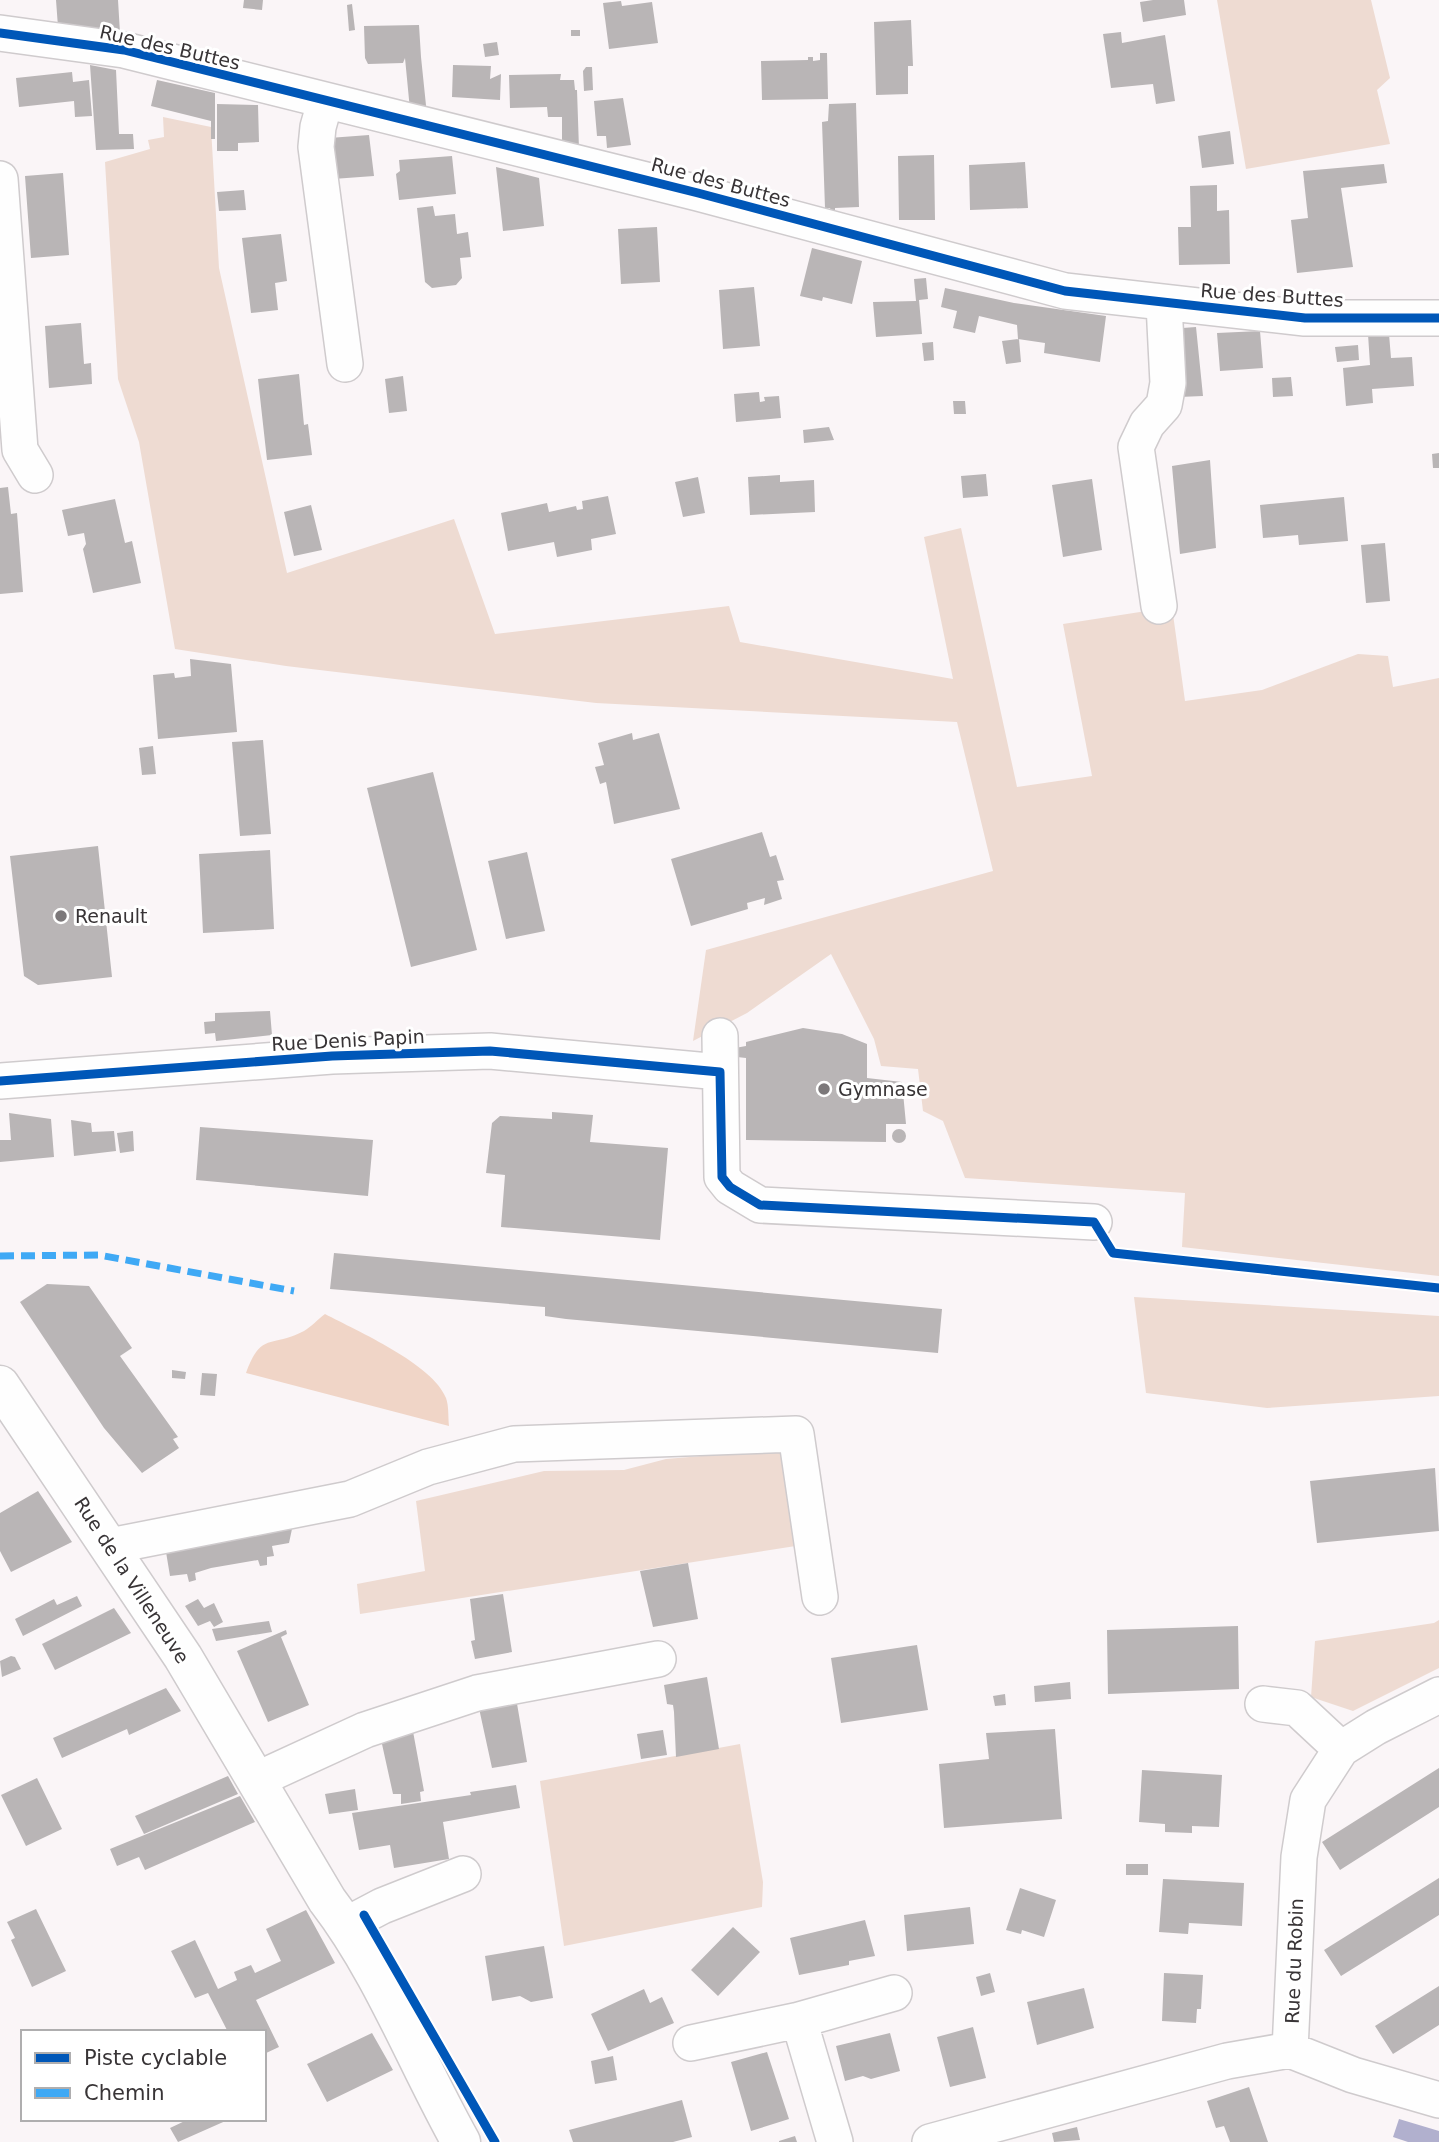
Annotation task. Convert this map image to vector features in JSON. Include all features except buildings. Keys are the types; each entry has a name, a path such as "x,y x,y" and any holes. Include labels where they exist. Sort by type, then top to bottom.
{"main road":[{"name":"Rue de la Villeneuve","path":"0,1385 183,1657 327,1900 346,1925 394,2010 424,2077 461,2142"}],"street":[{"name":"Rue des Buttes","path":"0,33 124,50 698,193 1065,291 1306,318 1439,318"},
{"path":"326,102 318,127 316,147 345,364"},
{"path":"0,179 20,450 35,475"},
{"path":"1159,606 1136,447 1147,424 1164,405 1168,383 1164,304"},
{"path":"720,1036 709,1072 722,1177 730,1187 760,1205 1094,1222"},
{"name":"Rue Denis Papin","path":"0,1081 332,1056 490,1051 709,1072"},
{"path":"110,1546 350,1499 428,1467 514,1444 796,1434 820,1597"},
{"path":"256,1780 365,1730 477,1693 659,1659"},
{"name":"Rue du Robin","path":"930,2142 1227,2062 1290,2050 1298,1857 1308,1800 1341,1749 1376,1727 1439,1695"},
{"path":"1263,1704 1297,1708 1341,1749"},
{"path":"346,1925 383,1906 463,1874"},
{"path":"691,2043 799,2020 894,1993"},
{"path":"799,2020 835,2142"},
{"path":"1290,2050 1353,2075 1439,2100"}],"shaded area":[{"path":"1217,0 1371,0 1390,78 1377,90 1390,144 1246,169"},
{"path":"163,117 211,127 219,268 287,573 454,519 495,634 729,606 740,642 953,679 924,537 961,528 1017,787 1092,776 1063,624 1172,607 1185,701 1262,690 1358,654 1388,656 1393,687 1439,678 1439,1276 1182,1247 1185,1193 965,1178 943,1121 923,1111 918,1069 881,1066 874,1039 831,954 747,1013 693,1041 706,950 993,871 957,722 596,703 286,666 175,649 139,442 118,379 105,162 150,149 148,140 164,137"},
{"path":"1134,1297 1439,1316 1439,1396 1267,1408 1146,1393"},
{"path":"325,1314 393,1350 426,1373 446,1398 449,1426 246,1373 251,1360 263,1346 304,1331"},
{"path":"784,1449 802,1545 360,1614 357,1584 425,1571 416,1501 544,1471 624,1470 666,1459"},
{"path":"1439,1620 1439,1668 1353,1711 1311,1697 1315,1641 1434,1623"},
{"path":"740,1744 763,1882 762,1907 564,1946 540,1781"}],"water":[{"path":"1399,2119 1439,2131 1439,2142 1408,2142 1393,2137"}],"marked path":[{"path":"0,1256 99,1255 294,1291"}],"cycle path":[{"path":"0,33 124,50 698,193 1065,291 1305,318 1439,318"},
{"path":"0,1081 332,1056 490,1051 720,1072 722,1177 730,1187 760,1205 1094,1222 1113,1253 1439,1288"},
{"path":"364,1915 495,2142"}],"place":[{"name":"Renault","path":"61,916"},
{"name":"Gymnase","path":"824,1089"}]}
